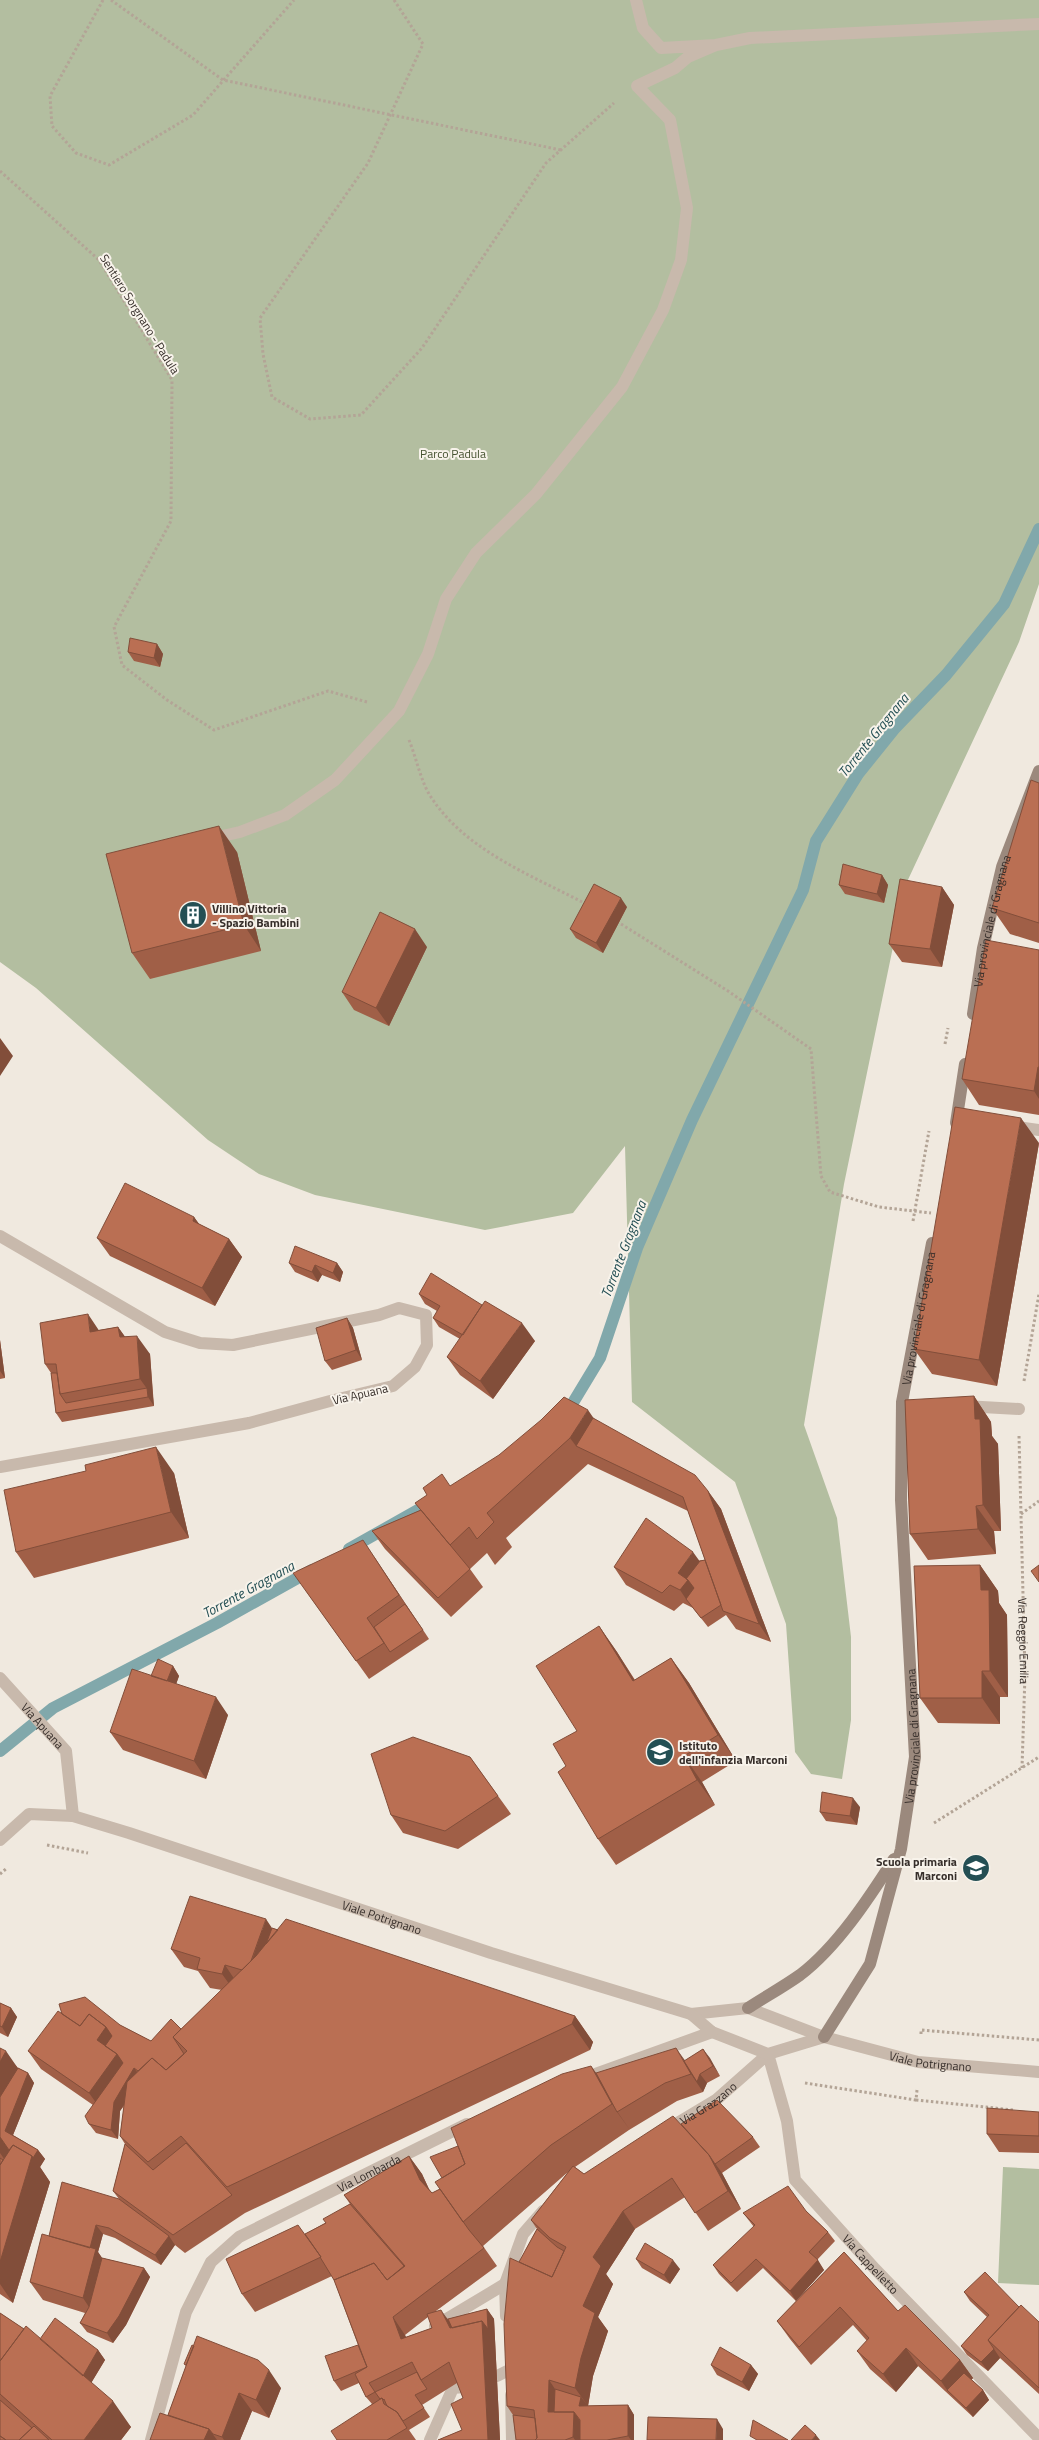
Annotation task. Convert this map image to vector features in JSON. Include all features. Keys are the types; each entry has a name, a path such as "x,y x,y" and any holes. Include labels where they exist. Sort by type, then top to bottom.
{"main road":[{"name":"Via provinciale di Gragnana","path":"972,1025 988,949 1002,867 1039,771"},
{"path":"953,1136 961,1118 967,1052"},
{"name":"Via provinciale di Gragnana","path":"824,2037 870,1964 900,1849 915,1757 901,1500 906,1402 938,1214"},
{"path":"748,2008 801,1974 826,1950 861,1910 900,1849"}],"street":[{"path":"636,0 643,28 661,48 716,45 750,38 1039,24"},
{"path":"195,842 240,832 285,815 335,780 399,711 428,654 446,599 476,553 536,494 622,387 663,310 681,260 687,208 670,120 637,86 675,68 688,57 716,45"},
{"path":"1002,1124 1039,1130"},
{"name":"Via Apuana","path":"0,1236 165,1332 200,1343 233,1345 378,1316 399,1308 426,1315 427,1345 414,1367 393,1386 250,1423 0,1467"},
{"path":"950,1405 1019,1410"},
{"name":"Via Apuana","path":"0,1678 66,1750 73,1816"},
{"path":"0,1840 29,1814 73,1816"},
{"name":"Viale Potrignano","path":"73,1816 130,1833 491,1953 691,2014 748,2008 824,2037 918,2062 1039,2072"},
{"name":"Viale Potrignano","path":"691,2014 712,2032 768,2054"},
{"path":"575,2081 712,2032"},
{"path":"768,2054 824,2037"},
{"name":"Via Grazzano","path":"657,2135 716,2100 768,2054"},
{"name":"Via Cappelletto","path":"768,2054 787,2121 795,2180 875,2268 1039,2438"},
{"name":"Via Lombarda","path":"151,2440 186,2312 211,2262 239,2237 476,2120"},
{"path":"507,2329 505,2284 523,2234 552,2203"},
{"path":"424,2337 437,2324 505,2284"},
{"path":"497,2376 509,2364 512,2440"},
{"path":"430,2440 453,2388 464,2388"}],"path":[{"path":"103,0 50,96 52,126 76,154 110,165 193,115 294,0"},
{"path":"110,0 223,80 561,150"},
{"path":"394,0 423,44 392,115 368,163 260,318 263,354 272,397 310,419 361,415 422,348 546,164 609,106 637,86"},
{"name":"Sentiero Sorgnano - Padula","path":"0,171 99,260 172,380 171,521 114,627 122,665 168,700 214,730 328,691 399,711"},
{"path":"399,711 428,792 450,823 476,845 593,907"},
{"path":"620,924 728,991 811,1049 821,1176 830,1192 879,1207 938,1214"},
{"path":"943,1054 948,1024"},
{"path":"911,1230 930,1122"},
{"name":"Via Reggio Emilia","path":"1022,1768 1025,1674 1019,1410 1039,1294"},
{"path":"1021,1514 1039,1501"},
{"path":"932,1825 1039,1757"},
{"path":"921,2030 1039,2040"}],"green space":[{"name":"Parco Padula","path":"0,0 1039,0 1039,584 1019,642 906,884 844,1184 804,1425 837,1518 851,1637 851,1720 842,1779 811,1774 795,1752 786,1624 735,1482 632,1402 625,1146 573,1213 485,1230 315,1195 259,1174 208,1140 36,988 0,962"},
{"path":"1003,2167 1039,2169 1039,2285 998,2283"}],"building":[{"path":"130,638 157,644 154,658 128,652"},
{"path":"1031,780 1039,783 1039,923 992,908"},
{"name":"Villino Vittoria - Spazio Bambini","path":"219,826 244,925 132,953 106,854"},
{"path":"843,864 882,875 877,894 839,885"},
{"path":"900,879 942,887 930,949 889,944"},
{"path":"594,884 621,898 596,943 570,929"},
{"path":"380,912 415,929 376,1008 342,992"},
{"path":"986,940 1039,950 1039,1067 1034,1091 962,1079"},
{"path":"955,1107 1021,1118 979,1360 914,1349"},
{"path":"125,1183 194,1217 193,1221 229,1239 202,1288 97,1238"},
{"path":"295,1246 337,1263 333,1273 315,1265 312,1272 289,1263"},
{"path":"431,1273 482,1305 463,1335 433,1318 440,1306 419,1294"},
{"path":"485,1301 522,1323 480,1381 447,1357"},
{"path":"88,1314 90,1332 118,1327 120,1337 137,1336 140,1379 60,1394 56,1364 45,1364 40,1323"},
{"path":"347,1318 356,1350 325,1361 316,1328"},
{"path":"51,1373 57,1373 60,1394 66,1403 147,1388 148,1397 56,1413"},
{"path":"974,1396 975,1419 980,1419 983,1505 976,1506 978,1529 910,1534 905,1400"},
{"path":"564,1397 588,1410 570,1438 487,1513 494,1522 477,1539 469,1527 450,1545 415,1503 427,1495 423,1488 442,1474 450,1486 499,1455 541,1420"},
{"path":"593,1418 695,1475 708,1491 759,1624 723,1611 683,1497 576,1446"},
{"path":"156,1447 171,1512 16,1552 4,1490 86,1471 85,1465"},
{"path":"421,1510 470,1569 438,1598 372,1531"},
{"path":"646,1518 693,1552 678,1573 688,1580 680,1590 670,1585 662,1593 614,1567"},
{"path":"363,1540 399,1595 367,1618 384,1643 356,1661 293,1573"},
{"path":"705,1560 721,1605 701,1618 686,1599 694,1588 686,1579 700,1561"},
{"path":"980,1565 981,1590 989,1590 990,1671 982,1671 982,1698 920,1698 914,1566"},
{"path":"1039,1565 1039,1582 1031,1571"},
{"path":"405,1604 423,1630 390,1652 374,1627"},
{"path":"599,1626 633,1681 671,1658 718,1735 684,1756 697,1780 598,1839 558,1772 566,1766 553,1744 577,1731 536,1666"},
{"path":"158,1659 173,1666 167,1681 151,1676"},
{"path":"132,1669 216,1697 194,1761 110,1732"},
{"path":"413,1737 470,1757 498,1796 445,1831 391,1815 371,1754"},
{"path":"822,1792 853,1798 850,1816 820,1812"},
{"path":"190,1896 266,1919 251,1961 242,1970 225,1965 222,1974 197,1969 200,1958 171,1949"},
{"path":"286,1919 575,2016 572,2024 227,2187 181,2136 148,2162 120,2136 127,2082 152,2058 166,2070 187,2051 173,2037 256,1956"},
{"path":"272,1928 278,1930 266,1944"},
{"path":"85,1997 120,2025 151,2041 171,2019 181,2029 173,2037 184,2054 166,2070 152,2058 138,2071 134,2068 114,2102 111,2130 89,2124 85,2116 123,2063 117,2054 105,2046 112,2036 106,2027 89,2014 80,2026 62,2014 59,2004"},
{"path":"0,2003 11,2008 2,2027 0,2026"},
{"path":"58,2011 80,2026 89,2014 106,2027 97,2040 117,2054 89,2093 28,2051"},
{"path":"0,2048 6,2051 0,2062"},
{"path":"676,2048 691,2074 665,2083 617,2112 596,2073"},
{"path":"703,2049 713,2066 700,2074 697,2082 684,2061"},
{"path":"591,2066 612,2104 551,2145 463,2222 435,2182 465,2164 451,2128 562,2074"},
{"path":"18,2068 28,2073 5,2131 38,2150 33,2158 13,2145 9,2150 0,2137 0,2097"},
{"path":"717,2100 753,2137 715,2164 681,2124"},
{"path":"987,2108 1039,2112 1039,2136 987,2134"},
{"path":"673,2116 709,2155 728,2191 695,2213 672,2178 623,2211 593,2257 601,2266 583,2306 595,2313 581,2358 575,2388 549,2380 548,2412 574,2412 573,2437 565,2440 535,2440 537,2438 534,2410 507,2406 504,2324 510,2258 552,2277 566,2247 550,2238 531,2220 573,2166 584,2174"},
{"path":"186,2143 232,2195 173,2235 113,2191 125,2144 153,2170"},
{"path":"13,2145 32,2156 0,2262 0,2165"},
{"path":"458,2146 465,2164 442,2178 430,2157"},
{"path":"409,2156 420,2180 432,2193 440,2189 484,2248 393,2317 401,2339 432,2328 427,2314 441,2310 450,2328 482,2321 488,2440 438,2440 462,2430 451,2404 463,2398 449,2362 421,2380 412,2362 369,2383 375,2392 366,2397 355,2374 367,2367 334,2280 374,2263 387,2280 405,2266 344,2195"},
{"path":"62,2182 119,2199 169,2236 155,2255 109,2228 96,2225 90,2248 49,2236"},
{"path":"788,2186 806,2211 828,2232 809,2252 818,2260 790,2291 756,2259 731,2283 713,2265 755,2225 743,2213"},
{"path":"350,2204 404,2266 387,2280 374,2263 334,2280 305,2234 326,2223 323,2219"},
{"path":"298,2225 321,2257 242,2294 226,2259"},
{"path":"537,2229 564,2251 552,2277 519,2262"},
{"path":"42,2234 96,2249 83,2298 30,2282"},
{"path":"645,2243 673,2260 664,2275 636,2259"},
{"path":"844,2252 898,2311 905,2305 960,2360 941,2381 906,2348 883,2374 857,2351 869,2338 840,2307 799,2347 777,2321"},
{"path":"102,2258 144,2268 119,2316 107,2333 80,2323 89,2307"},
{"path":"985,2272 1019,2307 988,2340 994,2349 981,2362 961,2346 989,2315 964,2292"},
{"path":"1021,2305 1039,2322 1039,2388 988,2340"},
{"path":"487,2309 488,2329 482,2321 452,2328 448,2319"},
{"path":"0,2313 24,2329 0,2361"},
{"path":"55,2318 98,2350 83,2376 40,2339"},
{"path":"26,2326 113,2401 84,2440 52,2440 0,2394 0,2361"},
{"path":"197,2336 258,2360 269,2370 256,2400 239,2393 222,2437 213,2434 209,2429 168,2415"},
{"path":"192,2345 194,2346 186,2365 184,2364"},
{"path":"358,2345 367,2367 334,2381 325,2356"},
{"path":"720,2347 751,2365 742,2382 711,2365"},
{"path":"417,2372 427,2389 415,2395 424,2408 403,2421 397,2412 387,2406 384,2399 380,2399 375,2392"},
{"path":"964,2373 983,2390 966,2408 947,2390"},
{"path":"555,2389 581,2397 579,2406 628,2405 628,2436 607,2440 580,2440 580,2420 574,2412 554,2412"},
{"path":"382,2398 384,2404 397,2412 407,2428 387,2440 337,2440 331,2431"},
{"path":"0,2400 32,2428 19,2440 6,2440 0,2436"},
{"path":"160,2413 209,2429 204,2440 150,2440"},
{"path":"513,2415 535,2418 537,2438 535,2440 516,2440"},
{"path":"648,2417 717,2419 716,2440 647,2440"},
{"path":"753,2420 788,2440 757,2440 750,2436"},
{"path":"805,2425 816,2435 812,2440 791,2440"},
{"path":"34,2426 49,2440 19,2440"}],"waterway":[{"name":"Torrente Gragnana","path":"563,1414 571,1406 600,1358 637,1248 692,1120 803,890 816,841 858,774 895,728 946,675 1004,604 1039,529"},
{"name":"Torrente Gragnana","path":"349,1549 434,1501"},
{"name":"Torrente Gragnana","path":"0,1751 53,1708 217,1623 312,1570"}],"place":[{"name":"Villino Vittoria - Spazio Bambini","path":"193,915"},
{"name":"Istituto dell'infanzia Marconi","path":"660,1752"},
{"name":"Scuola primaria Marconi","path":"976,1868"}]}
